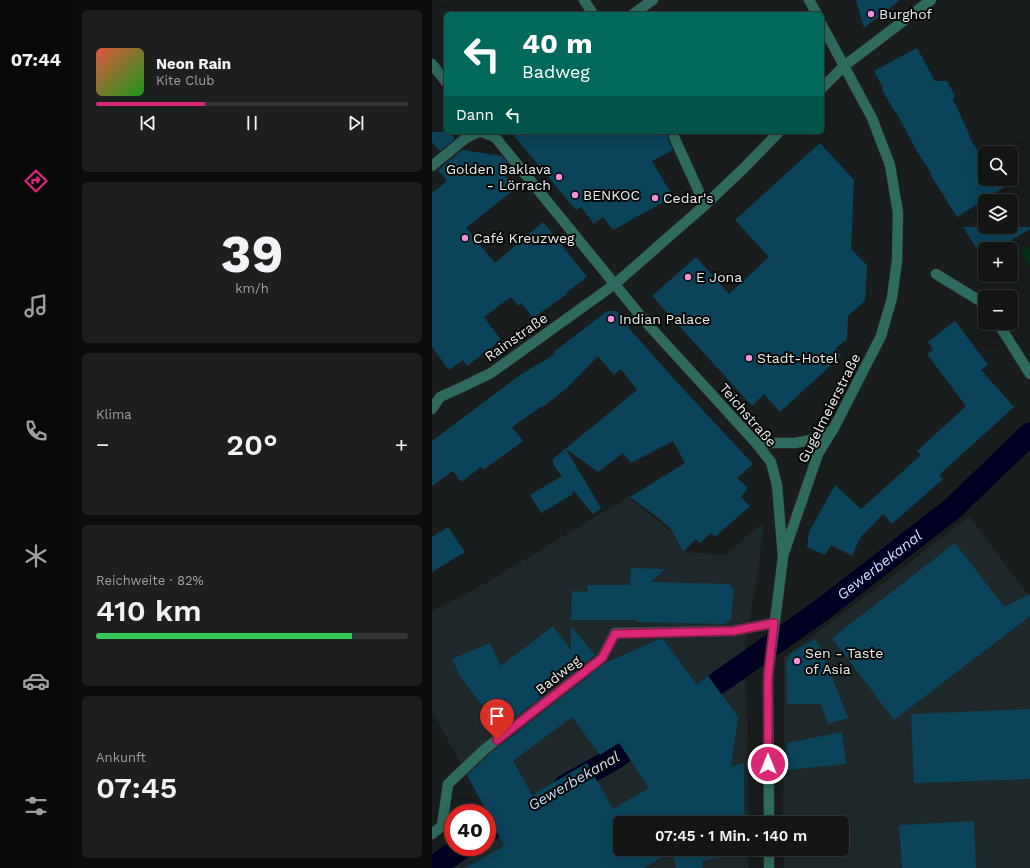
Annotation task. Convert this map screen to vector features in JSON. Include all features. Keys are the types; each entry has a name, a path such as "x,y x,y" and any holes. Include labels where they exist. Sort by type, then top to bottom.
{"street":[{"path":"584,0 592,12"},
{"path":"636,12 653,0"},
{"path":"809,0 815,12"},
{"path":"824,86 844,66 931,0"},
{"name":"Gugelmeierstraße","path":"783,557 818,454 833,430 881,336 892,298 897,261 898,213 890,165 872,118 824,29"},
{"path":"432,64 444,79"},
{"path":"432,166 466,138 475,134"},
{"name":"Teichstraße","path":"486,134 495,138 643,319 756,443 770,462 776,485 783,557 768,676 768,816"},
{"name":"Rainstraße","path":"432,409 436,397 460,388 491,373 615,284 706,205 777,134"},
{"path":"674,137 706,205"},
{"path":"936,274 978,300"},
{"path":"1002,330 1030,374"},
{"path":"756,443 795,444 810,440 833,430"},
{"name":"Badweg","path":"432,834 442,826 448,784 485,749 602,658 615,634 733,631 774,626"},
{"path":"769,856 769,868"}],"shaded area":[{"path":"628,497 674,534 683,552 725,555 764,522 756,585 745,642 748,816 613,816 613,856 748,856 749,868 452,868 470,856 496,856 496,838 500,835 496,828 496,804 483,804 432,711 432,612 488,582"},
{"path":"969,516 1030,598 1030,868 784,868 784,856 849,856 849,816 783,816 784,657 893,576"}],"green space":[{"path":"1030,246 1030,267 1021,252"}],"building":[{"name":"Burghof","path":"856,0 900,0 864,28"},
{"path":"917,48 935,81 947,81 955,96 953,99 970,136 969,137 978,151 978,186 1006,186 993,194 978,194 978,204 957,217 930,174 931,173 882,90 883,88 874,71"},
{"path":"432,132 444,132 444,134 451,134 455,139 440,151 432,142"},
{"path":"513,134 667,134 673,150 652,161 673,197 613,230 603,217 594,224 581,207 576,210"},
{"path":"820,143 854,180 851,249 867,265 865,301 848,316 847,339 835,349 841,356 780,412 764,394 752,406 652,296 696,257 729,294 769,257 735,220"},
{"path":"463,149 488,154 490,156 492,154 502,156 508,163 500,170 516,188 466,228 495,263 543,222 587,277 566,293 567,294 533,318 521,303 518,306 511,297 484,317 501,340 467,366 463,360 449,370 432,347 432,193 447,181 438,170"},
{"path":"963,227 978,227 978,234 1018,234 1018,227 1030,227 1030,229 1010,241 1011,242 978,242 977,249"},
{"path":"607,311 617,311 629,326 628,327 673,378 753,464 737,478 748,488 741,497 750,506 715,537 711,533 700,543 696,539 683,552 670,528 630,497 685,463 673,441 631,463 623,453 598,472 566,449 601,508 593,514 574,491 572,492 573,494 541,513 530,495 562,476 553,465 553,459 637,390 621,369 614,375 598,356 567,388 543,407 542,406 512,427 523,441 483,470 481,467 461,482 453,471 432,486 432,441 520,375 555,354 554,352"},
{"path":"955,321 988,365 981,370 1014,407 939,475 943,479 892,524 883,514 860,538 852,556 831,545 825,555 807,547 809,532 835,485 861,509 921,455 917,451 966,406 927,354 933,350 928,342"},
{"path":"448,527 465,552 432,572 432,537"},
{"path":"955,543 1004,607 1030,594 1030,616 894,720 832,638"},
{"path":"631,568 665,569 651,582 729,584 734,589 731,619 725,624 637,622 637,620 571,620 572,591 588,592 587,585 630,585"},
{"path":"553,626 571,650 571,626 595,655 500,729 460,676 452,659 490,643 501,666"},
{"path":"663,639 697,685 708,676 738,717 731,767 744,763 744,816 613,816 613,856 664,856 644,868 465,868 486,856 496,856 496,851 504,846 496,830 496,804 483,804 467,775 487,756 607,662","holes":["572,717 600,755 619,743 649,788 613,809 587,763 532,795 513,761"]},
{"path":"815,639 819,647 820,646 848,718 828,724 821,704 787,704 786,662 791,653"},
{"path":"1030,709 1030,779 914,783 911,714"},
{"path":"842,732 846,764 786,770 787,743"},
{"path":"974,821 976,868 902,868 899,825"},
{"path":"673,856 725,856 702,861 703,868 676,868"}],"waterway":[{"name":"Gewerbekanal","path":"718,683 823,609 952,509 1030,434"},
{"name":"Gewerbekanal","path":"565,786 615,758 650,733"},
{"name":"Gewerbekanal","path":"496,826 522,811"},
{"name":"Gewerbekanal","path":"432,868 450,856"}],"place":[{"name":"Burghof","path":"871,14"},
{"name":"Golden Baklava - Lörrach","path":"559,177"},
{"name":"BENKOC","path":"575,195"},
{"name":"Cedar's","path":"655,198"},
{"name":"Café Kreuzweg","path":"465,238"},
{"name":"E Jona","path":"688,277"},
{"name":"Indian Palace","path":"611,319"},
{"name":"Stadt-Hotel","path":"749,358"},
{"name":"Sen - Taste of Asia","path":"797,661"}],"route":[{"path":"497,740 602,658 615,634 733,631 774,623 768,676 768,764"}]}
